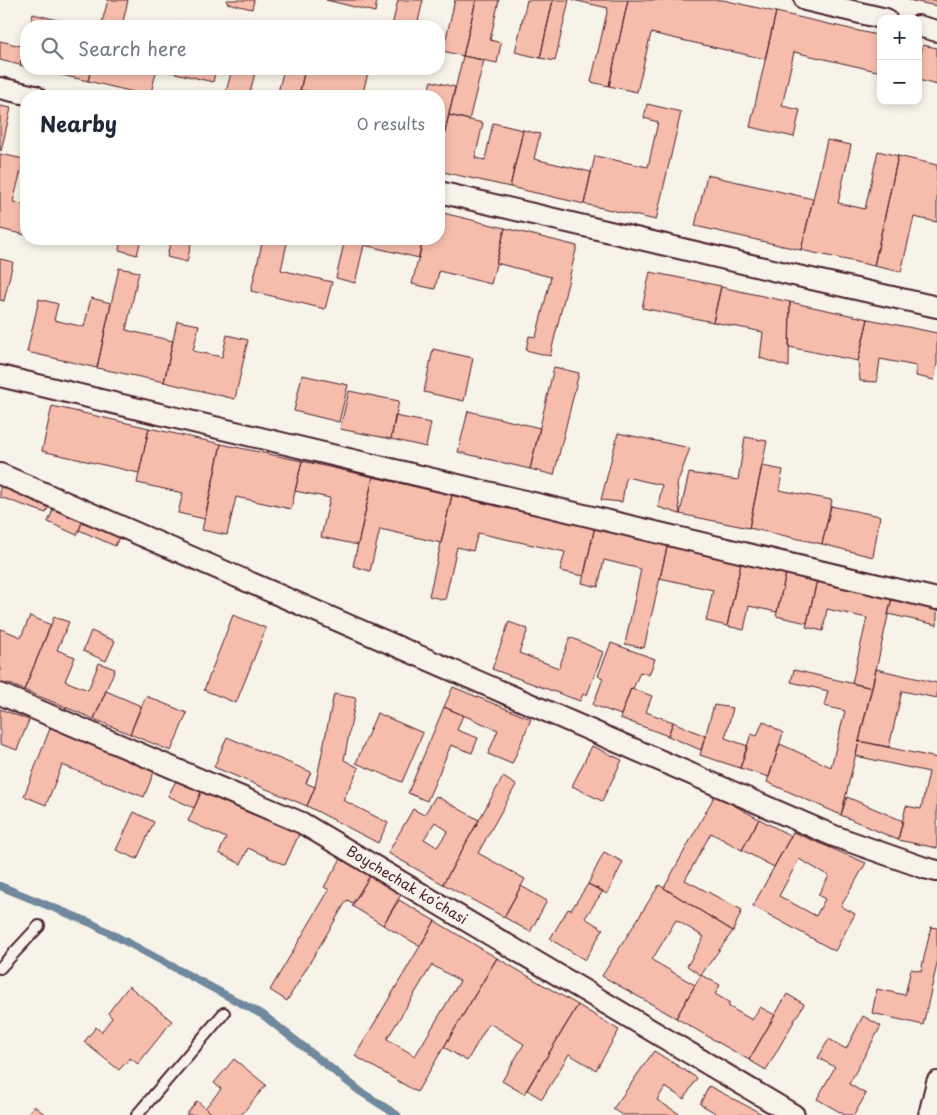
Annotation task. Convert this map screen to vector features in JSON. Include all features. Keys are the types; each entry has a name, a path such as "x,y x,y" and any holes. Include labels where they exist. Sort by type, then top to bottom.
{"street":[{"path":"805,0 877,17"},
{"path":"922,27 937,30"},
{"path":"0,88 20,93"},
{"path":"445,193 937,307"},
{"path":"0,376 937,599"},
{"path":"0,474 834,836 937,871"},
{"name":"Boychechak koʻchasi","path":"0,694 302,823 794,1115"},
{"path":"929,1115 937,1082"}],"lane":[{"path":"0,968 39,926"},
{"path":"137,1115 224,1013"}],"building":[{"path":"108,0 128,0 123,20 103,20"},
{"path":"227,0 254,0 252,9 227,3"},
{"path":"326,0 377,0 375,12"},
{"path":"398,0 423,0 418,20 393,20"},
{"path":"455,0 476,0 463,56 445,52 445,42"},
{"path":"476,0 499,0 490,40 501,43 497,63 463,56"},
{"path":"527,0 553,0 540,58 515,52"},
{"path":"553,0 569,0 555,61 540,58"},
{"path":"573,0 628,0 609,86 591,82 608,8"},
{"path":"628,0 723,0 776,12 765,59 651,33 637,92 609,86"},
{"path":"908,0 937,0 937,6"},
{"path":"776,12 877,35 877,71 794,52 782,106 800,110 794,137 750,127"},
{"path":"33,14 58,20 32,20"},
{"path":"0,41 20,46 20,65 0,60"},
{"path":"923,45 937,48 937,85 922,81"},
{"path":"463,56 484,60 469,120 449,115"},
{"path":"62,75 90,75 88,81"},
{"path":"90,75 155,75 152,90 125,90 88,81"},
{"path":"184,75 215,75 213,82"},
{"path":"230,75 254,75 251,90 227,90"},
{"path":"282,75 304,75 300,90 279,90"},
{"path":"304,75 367,75 364,90 300,90"},
{"path":"431,81 455,87 445,131 445,90 429,90"},
{"path":"647,104 681,112 656,220 584,204 595,156 648,167 658,122 644,118"},
{"path":"0,106 11,108 1,151 0,150"},
{"path":"449,115 483,123 475,158 485,160 493,123 523,130 510,187 445,172 445,133"},
{"path":"523,130 540,134 534,159 591,172 584,204 510,187"},
{"path":"827,140 851,145 838,203 865,209 878,151 898,156 874,266 801,250"},
{"path":"0,154 20,158 20,175 13,202 20,204 20,234 0,229"},
{"path":"898,156 937,165 937,222 914,217 901,272 874,266"},
{"path":"707,175 813,199 801,250 695,226"},
{"path":"445,213 505,228 491,284 439,271 435,289 412,284 422,245 445,245"},
{"path":"505,228 577,246 550,356 526,350 529,336 536,337 551,277 496,263"},
{"path":"120,245 140,245 137,255 119,250"},
{"path":"170,245 191,245 187,262 167,257"},
{"path":"262,245 287,245 281,270 332,282 325,309 251,291"},
{"path":"344,245 364,245 355,283 336,278"},
{"path":"364,245 422,245 419,258"},
{"path":"0,259 13,262 4,301 0,300"},
{"path":"119,268 139,272 126,330 173,341 164,382 97,368"},
{"path":"650,272 721,286 713,322 642,308"},
{"path":"721,287 790,302 789,367 760,358 763,332 713,322"},
{"path":"91,298 111,303 97,368 27,352 39,299 58,304 54,320 84,327"},
{"path":"790,302 868,319 858,361 789,347"},
{"path":"868,319 937,333 937,364 934,380 916,376 916,366 880,359 877,382 860,381 858,361"},
{"path":"177,321 199,325 193,351 222,357 227,335 248,340 235,399 164,382"},
{"path":"433,349 473,358 464,401 424,392"},
{"path":"554,367 579,373 554,475 530,469"},
{"path":"302,375 348,385 339,422 294,411"},
{"path":"349,391 399,401 391,439 340,429"},
{"path":"52,406 149,428 139,473 42,451"},
{"path":"468,411 540,428 530,469 458,452"},
{"path":"395,416 431,423 426,447 391,439"},
{"path":"149,428 221,444 205,519 178,513 183,493 137,483"},
{"path":"618,433 690,448 677,484 680,514 658,507 662,485 626,477 622,502 601,500"},
{"path":"745,437 767,441 749,528 680,514 689,473 738,480"},
{"path":"221,444 302,461 291,509 236,497 227,535 202,530"},
{"path":"302,461 373,477 358,545 321,537 330,498 295,491"},
{"path":"762,466 783,470 779,490 832,500 822,544 749,528"},
{"path":"373,477 452,495 441,543 380,529 370,571 353,566"},
{"path":"0,485 51,498 46,513 0,497"},
{"path":"452,495 595,526 584,576 560,571 565,552 478,533 473,551 457,547 445,600 429,596"},
{"path":"56,502 85,515 77,535 48,522"},
{"path":"831,506 880,516 873,557 822,544"},
{"path":"85,515 122,531 115,546 79,530"},
{"path":"595,526 668,543 644,648 625,644 641,569 604,560 598,587 582,583"},
{"path":"668,543 742,559 727,626 706,621 713,590 660,578"},
{"path":"742,559 787,569 777,612 749,606 744,630 727,626"},
{"path":"787,569 818,576 807,623 776,616"},
{"path":"818,576 893,593 872,688 852,683 867,618 827,609 823,631 806,627"},
{"path":"893,593 937,602 937,625 888,614"},
{"path":"233,615 266,628 236,703 204,690"},
{"path":"30,616 51,625 24,690 0,682 0,630 21,637"},
{"path":"54,617 69,622 57,650 75,657 65,681 88,690 99,663 115,669 94,719 24,690"},
{"path":"509,622 528,629 519,653 559,668 570,637 603,652 587,695 583,694 580,701 492,669"},
{"path":"91,631 115,641 106,661 83,651"},
{"path":"611,643 655,659 649,675 640,672 633,689 631,688 621,715 593,705 603,678 598,676"},
{"path":"876,669 937,683 937,698 902,691 889,747 859,741"},
{"path":"794,670 872,688 841,815 767,782 780,744 831,767 845,711 824,706 828,691 791,682"},
{"path":"453,687 531,719 512,764 488,754 498,730 444,707"},
{"path":"631,688 652,696 646,712 673,722 668,736 620,718"},
{"path":"106,691 141,706 130,734 94,719"},
{"path":"334,694 356,698 344,760 359,768 343,800 388,823 378,843 307,806 315,787"},
{"path":"146,696 187,713 171,751 130,734"},
{"path":"714,705 733,708 725,738 748,746 740,768 700,755"},
{"path":"444,707 463,715 457,730 478,738 472,753 451,745 427,801 408,793"},
{"path":"0,709 29,720 17,750 0,744"},
{"path":"377,713 423,733 402,782 356,763"},
{"path":"763,721 783,733 769,777 740,768 751,734 757,736"},
{"path":"673,722 705,736 701,750 668,736"},
{"path":"51,726 156,767 144,797 62,765 46,805 24,796"},
{"path":"227,737 311,772 306,783 315,787 307,806 214,767"},
{"path":"859,741 937,758 937,848 898,840 906,806 921,809 929,772 856,756"},
{"path":"592,746 622,760 602,801 572,786"},
{"path":"178,777 203,788 194,808 168,796"},
{"path":"503,777 516,785 478,853 525,879 504,917 443,884"},
{"path":"203,788 300,832 285,865 248,848 241,864 219,853 226,838 188,821"},
{"path":"715,795 759,819 742,850 711,833 685,880 742,910 733,931 664,888"},
{"path":"436,796 479,820 443,884 388,853 413,809 424,815","holes":["435,822 448,831 437,847 424,839"]},
{"path":"847,797 903,821 898,840 841,815"},
{"path":"134,812 154,822 137,859 116,850"},
{"path":"759,819 791,836 774,867 742,850"},
{"path":"793,832 866,863 841,906 855,914 835,951 753,906","holes":["799,859 829,876 818,895 825,899 816,916 779,896"]},
{"path":"604,852 623,862 607,894 588,884"},
{"path":"342,857 371,874 353,903 347,900 287,1001 270,990 329,890 324,887"},
{"path":"371,874 402,893 383,925 352,906"},
{"path":"588,884 603,891 585,918 603,929 585,960 550,939 568,909 571,910"},
{"path":"659,885 733,931 701,975 687,966 704,937 676,920 652,960 695,985 676,1018 602,976"},
{"path":"521,886 547,901 530,932 504,917"},
{"path":"399,900 435,921 420,946 383,925"},
{"path":"435,921 497,958 417,1092 355,1056","holes":["432,965 460,981 415,1056 387,1039"]},
{"path":"931,927 937,928 937,964 923,1025 872,1013 877,989 905,995 911,969 921,971"},
{"path":"497,958 578,1005 524,1094 502,1081 524,1044 489,1023 467,1061 444,1047"},
{"path":"701,975 720,985 715,994 730,1003 728,1006 752,1020 760,1007 775,1015 749,1060 676,1018"},
{"path":"129,986 172,1021 138,1064 130,1058 119,1070 84,1042 96,1027 101,1032 112,1018 108,1013"},
{"path":"787,994 804,1004 766,1070 749,1060"},
{"path":"578,1005 619,1030 596,1070 569,1054 542,1099 527,1090"},
{"path":"863,1016 881,1026 849,1084 866,1094 854,1115 845,1115 817,1099 835,1067 818,1058 829,1039 846,1049"},
{"path":"654,1051 697,1078 684,1099 665,1087 657,1100 681,1115 622,1115 613,1109"},
{"path":"234,1059 266,1085 241,1115 214,1115 205,1108 221,1089 214,1083"},
{"path":"709,1086 764,1115 719,1115 700,1104"},
{"path":"197,1101 205,1108 214,1115 186,1115"},
{"path":"34,1106 46,1115 26,1115"}],"waterway":[{"path":"0,886 91,923 263,1015 361,1092 397,1115"}]}
